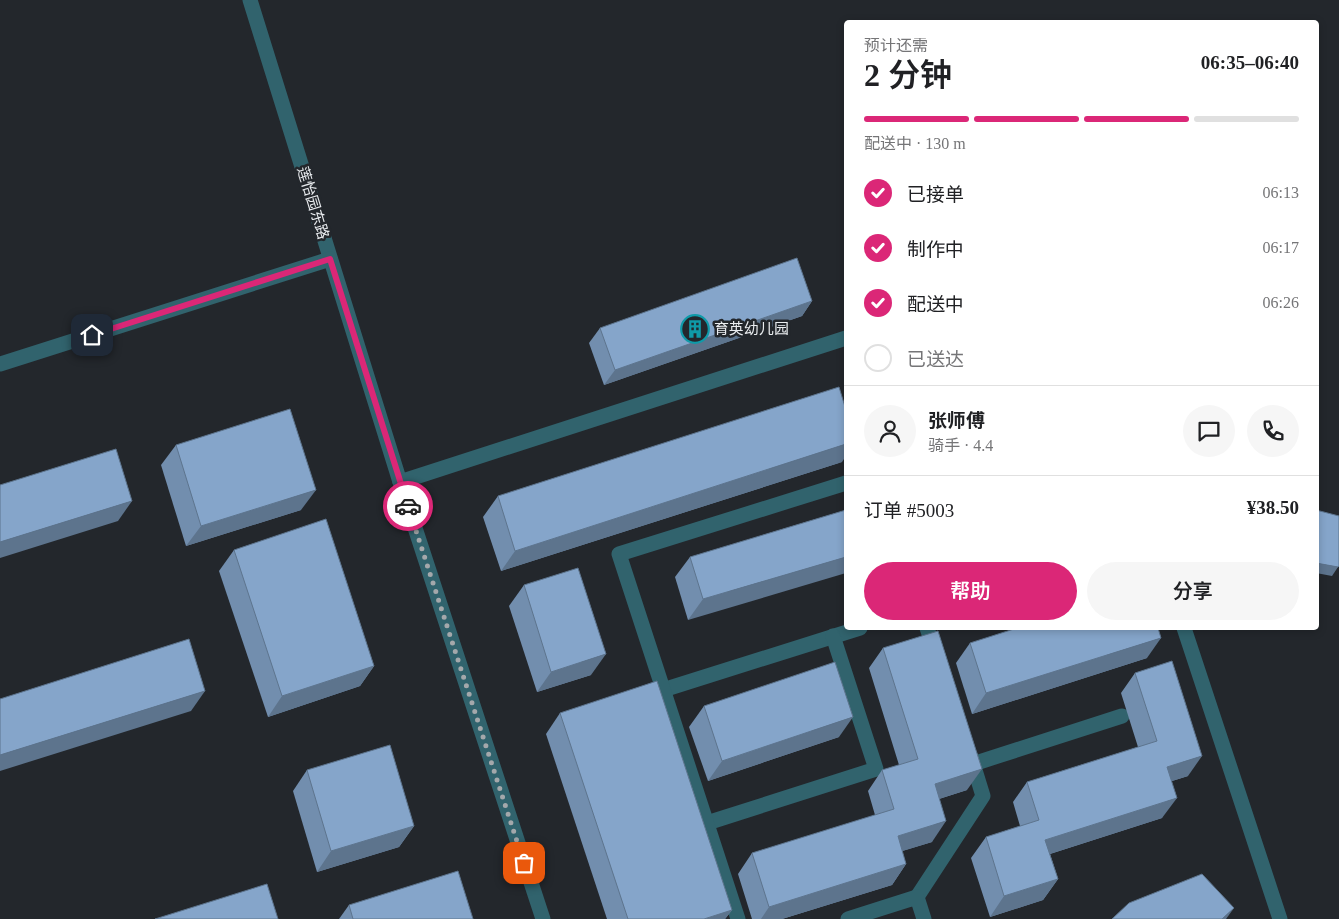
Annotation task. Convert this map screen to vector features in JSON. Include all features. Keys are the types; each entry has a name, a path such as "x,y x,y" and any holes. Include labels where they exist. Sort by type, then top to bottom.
{"street":[{"name":"莲怡园东路","path":"250,0 400,482 543,919"},
{"path":"0,364 330,259"},
{"path":"400,482 844,339"},
{"path":"738,919 619,554 844,484"},
{"path":"663,690 853,630"},
{"path":"927,630 939,664"},
{"path":"1185,630 1280,919"},
{"path":"707,823 876,769 832,636"},
{"path":"973,764 1122,716"},
{"path":"848,919 917,897 983,796 967,746"},
{"path":"917,897 924,919"}],"building":[{"name":"育英幼儿园","path":"797,258 812,301 615,370 600,328"},
{"path":"839,387 844,403 844,445 515,551 498,496"},
{"path":"290,409 316,490 201,526 176,445"},
{"path":"116,449 132,501 0,542 0,485"},
{"path":"844,511 844,558 703,599 690,557"},
{"path":"1319,511 1339,516 1338,567 1319,564"},
{"path":"326,519 374,666 282,696 234,550"},
{"path":"578,568 606,654 551,672 524,585"},
{"path":"1011,630 1159,630 1161,638 986,693 970,643"},
{"path":"938,631 982,769 935,784 946,821 898,836 906,864 769,907 752,853 894,809 882,770 918,759 883,648"},
{"path":"189,639 205,691 0,755 0,699"},
{"path":"1172,661 1202,756 1167,767 1177,798 1045,840 1058,879 1004,896 986,837 1039,820 1027,782 1157,741 1135,673"},
{"path":"835,662 853,717 722,761 704,706"},
{"path":"657,681 732,910 704,919 628,919 560,713"},
{"path":"390,745 414,826 331,851 307,770"},
{"path":"458,871 473,919 353,919 349,905"},
{"path":"1202,874 1234,908 1222,919 1112,919 1129,903"},
{"path":"267,884 278,919 155,919"}],"way so far":[{"path":"408,506 524,863"}],"place":[{"name":"育英幼儿园","path":"695,329"}],"route":[{"path":"92,335 330,259 408,506"}]}
